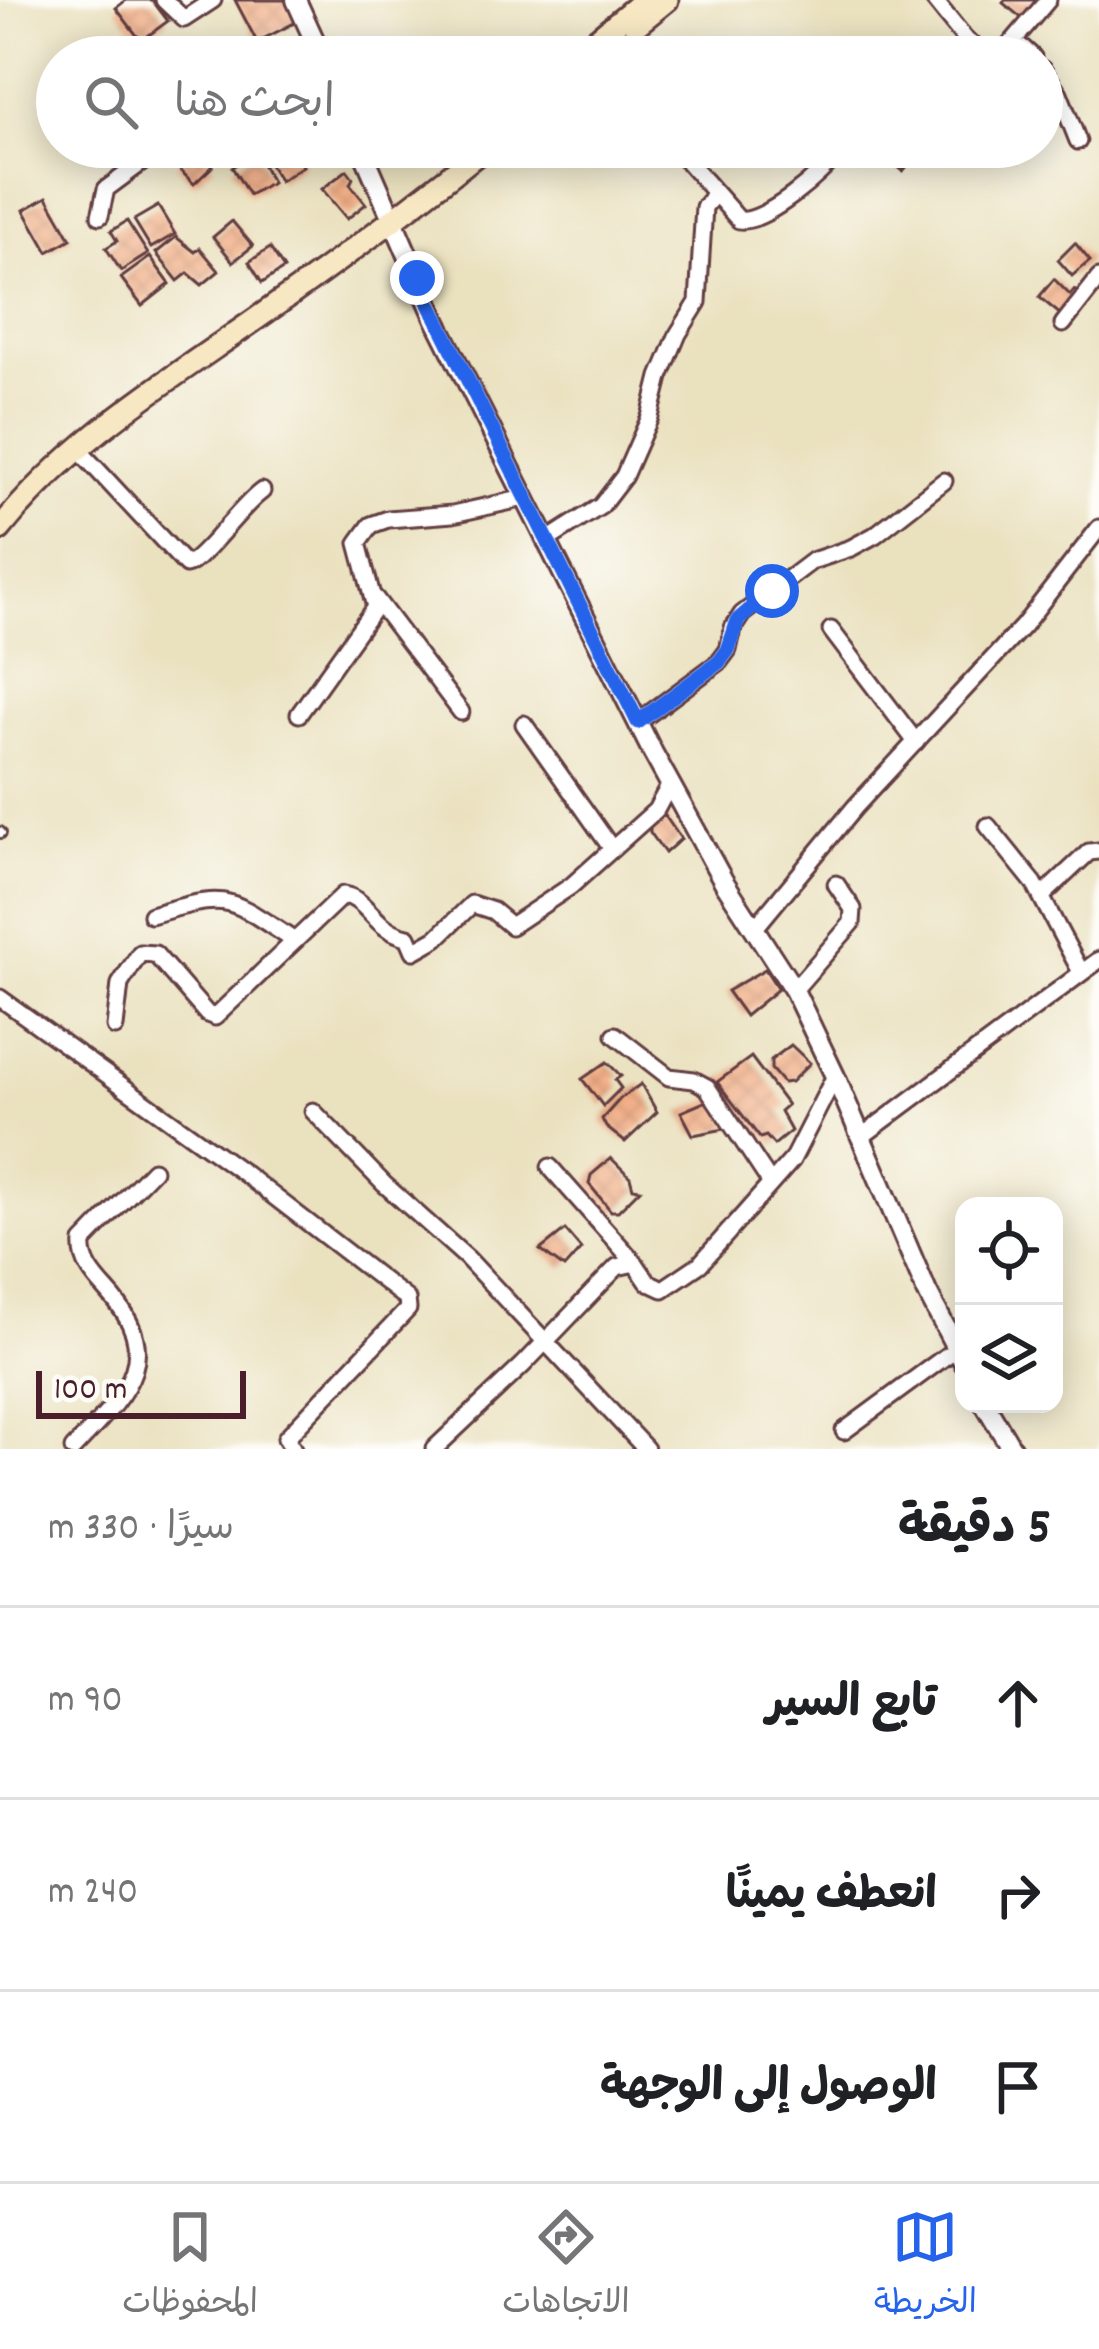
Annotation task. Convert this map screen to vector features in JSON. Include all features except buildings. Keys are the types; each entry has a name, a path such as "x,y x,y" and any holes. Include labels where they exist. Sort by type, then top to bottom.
{"main road":[{"path":"600,36 644,0"},
{"path":"623,36 667,0"},
{"path":"391,214 442,168"},
{"path":"0,512 51,457 457,168"},
{"path":"0,530 28,494 122,405"}],"street":[{"path":"164,0 184,19 213,0"},
{"path":"934,0 963,36"},
{"path":"1017,36 1048,0"},
{"path":"298,1 313,36"},
{"path":"1063,103 1078,141"},
{"path":"100,216 106,189 134,168"},
{"path":"370,168 436,320 638,722 724,882 794,991 955,1345"},
{"path":"693,168 739,220 756,220 823,168"},
{"path":"546,541 601,506 624,476 650,418 678,334 698,302 704,207 715,194"},
{"path":"1064,323 1099,278"},
{"path":"77,448 186,565 200,559 238,510 262,490"},
{"path":"638,722 719,662 742,614 812,561 875,535 944,482"},
{"path":"461,712 375,598 358,543 371,525 388,519 499,506 525,498"},
{"path":"755,928 802,867 1023,626 1099,528"},
{"path":"298,714 370,618 375,598"},
{"path":"831,630 916,742"},
{"path":"524,724 611,849"},
{"path":"115,1027 120,983 140,953 155,954 207,1014 215,1017 346,894 354,896 380,926 408,937 414,951 437,938 472,904 493,911 511,926 543,908 656,810 670,784"},
{"path":"988,826 1042,896 1061,941 1081,972"},
{"path":"1042,896 1089,852 1099,851"},
{"path":"794,991 853,923 853,909 836,884"},
{"path":"151,915 208,898 237,903 293,940"},
{"path":"861,1137 1099,960"},
{"path":"0,998 227,1161 407,1299 408,1310 286,1438 292,1449"},
{"path":"615,1035 669,1077 707,1087 770,1182"},
{"path":"550,1167 648,1282 663,1289 677,1283 728,1234 792,1160 835,1076"},
{"path":"313,1111 384,1184 467,1258 646,1449"},
{"path":"73,1449 119,1397 139,1354 119,1304 88,1267 82,1242 153,1170"},
{"path":"434,1449 609,1273 621,1264 635,1263"},
{"path":"844,1431 955,1358"},
{"path":"990,1413 1012,1449"}],"route":[{"path":"417,278 638,722 719,662 742,614 772,591"}]}
